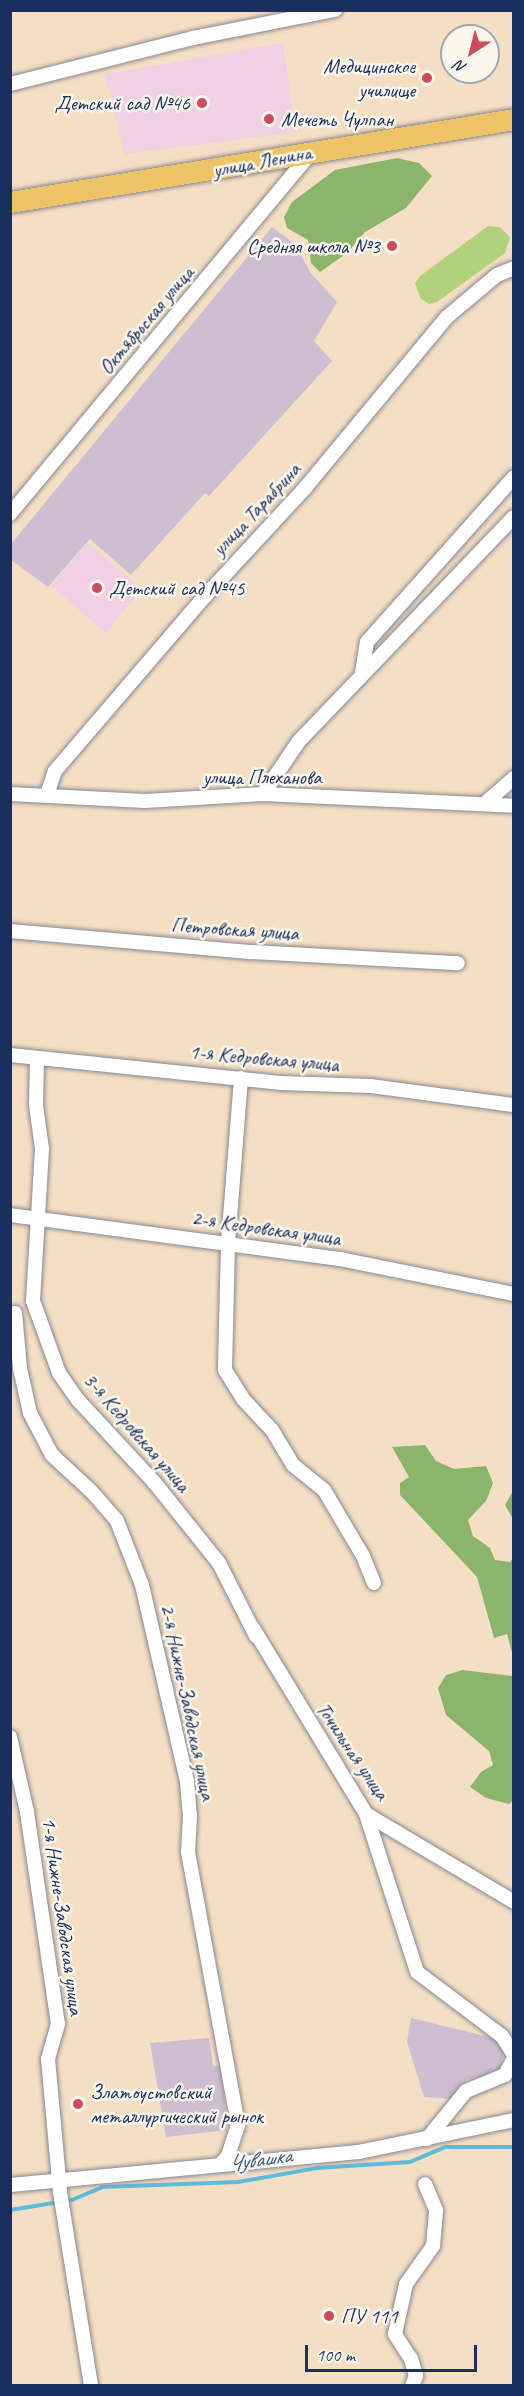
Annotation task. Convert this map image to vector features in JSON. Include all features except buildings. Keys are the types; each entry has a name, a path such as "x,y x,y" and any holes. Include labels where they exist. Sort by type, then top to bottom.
{"main road":[{"name":"улица Ленина","path":"10,202 513,119"}],"street":[{"path":"10,84 193,38 335,10"},
{"name":"Октябрьская улица","path":"10,514 312,151"},
{"name":"улица Тарабрина","path":"47,795 55,771 206,595 305,488 447,317 496,275 513,268"},
{"path":"362,673 367,642 513,477"},
{"path":"263,794 299,741 513,517"},
{"path":"484,804 513,778"},
{"name":"улица Плеханова","path":"10,794 145,801 263,794 513,806"},
{"name":"Петровская улица","path":"10,931 252,952 458,963"},
{"name":"1-я Кедровская улица","path":"10,1055 241,1078 371,1086 513,1105"},
{"name":"3-я Кедровская улица","path":"37,1059 36,1104 42,1149 33,1301 59,1373 78,1400 161,1491 219,1563 256,1636"},
{"path":"241,1078 228,1245 225,1370 243,1400 272,1430 293,1465 324,1490 363,1556 374,1583"},
{"name":"2-я Кедровская улица","path":"10,1215 37,1215 228,1245 339,1259 513,1294"},
{"name":"2-я Нижне-Заводская улица","path":"15,1313 20,1368 30,1413 52,1455 92,1492 117,1521 142,1585 187,1782 190,1816 188,1852 238,2125 228,2156 220,2165"},
{"name":"Точильная улица","path":"235,1595 292,1698 324,1741 366,1814 513,1902"},
{"name":"1-я Нижне-Заводская улица","path":"10,1737 27,1812 58,2024 48,2059 60,2185 91,2385"},
{"path":"366,1814 417,1972 502,2036 513,2057 505,2075 466,2091 427,2139"},
{"path":"10,2185 60,2185 220,2165 359,2152 513,2120"},
{"path":"412,2385 416,2376 411,2359 395,2334 406,2284 433,2246 436,2210 425,2184"}],"shaded area":[{"name":"Детский сад №46","path":"283,43 296,132 125,154 105,74"},
{"path":"272,227 295,244 310,272 337,302 314,341 332,361 209,496 205,493 131,575 90,539 48,587 11,560 11,544"},
{"name":"Детский сад №45","path":"88,543 142,589 106,633 51,586"},
{"path":"411,2018 506,2041 499,2075 467,2079 454,2099 424,2097 407,2042"},
{"path":"209,2038 213,2066 221,2066 227,2130 166,2137 150,2043"}],"green space":[{"path":"397,158 419,163 432,176 406,208 365,232 347,253 320,272 311,263 308,240 287,228 284,217 292,202 335,170"},
{"path":"488,226 500,227 510,237 505,253 437,302 429,304 421,299 415,283 420,276"},
{"path":"425,1445 436,1461 454,1469 486,1466 493,1483 486,1501 468,1520 473,1536 490,1548 495,1560 510,1562 513,1558 513,1656 507,1634 494,1638 477,1577 400,1495 400,1483 409,1477 392,1447"},
{"path":"513,1491 513,1519 505,1505"},
{"path":"463,1670 513,1676 514,1799 509,1804 486,1798 470,1787 481,1772 493,1765 489,1751 446,1715 438,1688 446,1675"}],"waterway":[{"name":"Чувашка","path":"10,2210 72,2200 102,2187 238,2182 317,2168 410,2162 445,2147 514,2147"}],"place":[{"name":"Медицинское училище","path":"427,78"},
{"name":"Детский сад №46","path":"202,103"},
{"name":"Мечеть Чулпан","path":"269,119"},
{"name":"Средняя школа №3","path":"392,246"},
{"name":"Детский сад №45","path":"97,588"},
{"name":"Златоустовский металлургический рынок","path":"78,2104"},
{"name":"ПУ 111","path":"329,2316"}]}
